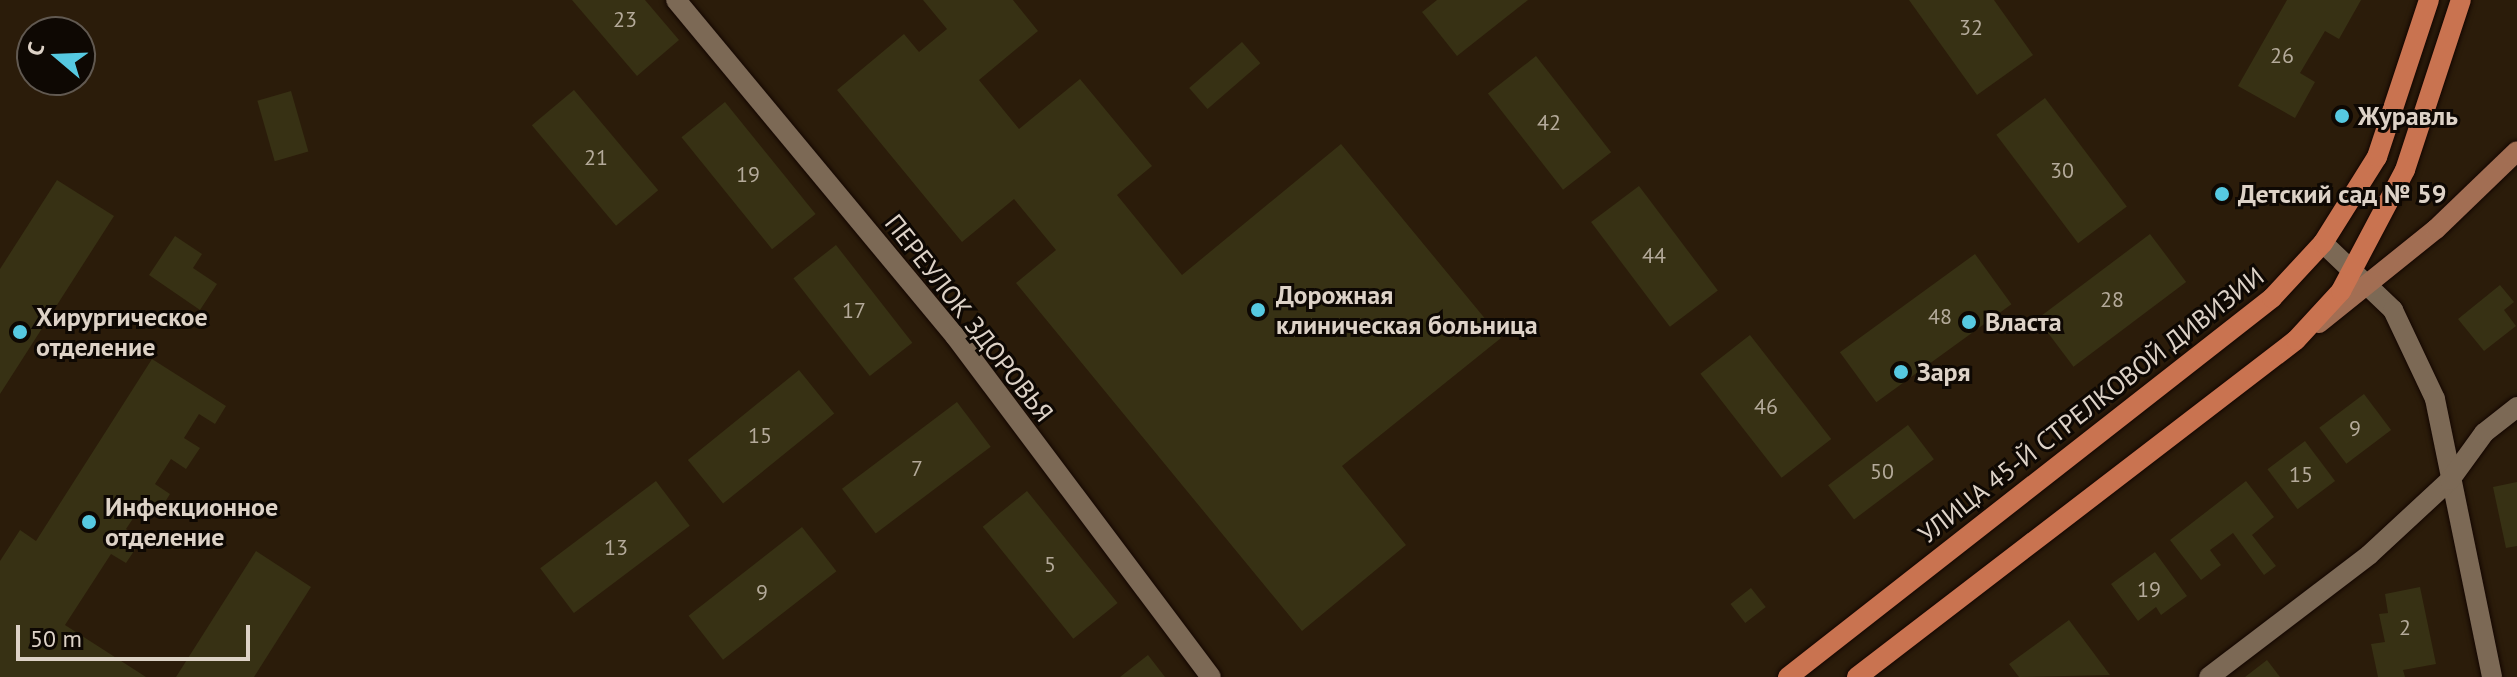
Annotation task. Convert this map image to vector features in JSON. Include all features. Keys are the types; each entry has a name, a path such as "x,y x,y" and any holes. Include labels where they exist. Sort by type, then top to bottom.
{"main road":[{"name":"УЛИЦА 45-Й СТРЕЛКОВОЙ ДИВИЗИИ","path":"1788,677 2272,298 2323,243 2377,157 2429,0"},
{"path":"2296,340 2354,271 2405,170 2461,0"},
{"path":"1857,677 2369,286 2517,151"}],"street":[{"name":"ПЕРЕУЛОК ЗДОРОВЬЯ","path":"676,0 955,336 1211,677"},
{"path":"2323,243 2393,310 2435,399 2492,677"},
{"path":"2209,677 2369,555 2450,480 2475,443 2517,407"}],"building":[{"path":"572,0 645,0 679,40 637,76"},
{"name":"Дорожная клиническая больница","path":"923,0 1013,0 1038,31 979,80 1019,129 1080,79 1152,166 1117,195 1182,275 1341,144 1501,338 1342,466 1406,545 1302,631 1016,283 1056,250 1014,199 962,242 837,90 904,34 919,52 947,29"},
{"path":"1437,0 1528,0 1457,56 1422,12"},
{"path":"1909,0 1994,0 2033,55 1977,95"},
{"path":"2287,0 2361,0 2339,39 2325,31 2300,73 2315,82 2295,118 2238,86"},
{"path":"1242,42 1260,63 1208,109 1189,88"},
{"path":"1536,56 1611,152 1563,190 1488,94"},
{"path":"574,90 658,190 616,226 532,125"},
{"path":"291,91 308,152 275,161 257,101"},
{"path":"2045,98 2127,207 2078,243 1996,135"},
{"path":"725,102 816,214 772,249 681,137"},
{"name":"Хирургическое отделение","path":"57,180 114,216 0,394 0,269"},
{"path":"1639,186 1718,291 1670,327 1591,222"},
{"path":"2150,234 2186,282 2074,367 2037,319"},
{"path":"175,236 202,254 193,268 217,284 200,310 149,275"},
{"path":"836,245 912,343 870,376 793,278"},
{"path":"1975,254 2011,304 1876,402 1840,352"},
{"path":"2500,285 2514,302 2504,310 2516,326 2484,351 2458,319"},
{"path":"1750,335 1831,439 1782,478 1700,374"},
{"name":"Инфекционное отделение","path":"152,359 226,406 215,424 199,414 184,438 200,448 186,469 171,459 155,484 170,494 157,515 142,505 126,529 142,539 126,563 111,554 65,625 146,677 0,677 0,561 20,530 36,541"},
{"path":"799,370 834,414 723,504 688,460"},
{"path":"2364,394 2391,430 2346,464 2319,428"},
{"path":"957,402 991,447 876,533 842,489"},
{"path":"1908,425 1934,459 1854,520 1828,485"},
{"path":"2305,441 2335,481 2298,509 2267,469"},
{"path":"656,481 690,526 574,613 540,568"},
{"path":"2246,481 2274,517 2252,535 2276,566 2264,575 2233,533 2210,550 2221,565 2201,580 2170,540"},
{"path":"2517,482 2517,546 2506,548 2493,487"},
{"path":"1027,491 1118,603 1073,639 983,527"},
{"path":"802,527 836,571 723,660 689,616"},
{"name":"Инфекционное отделение","path":"256,551 311,587 254,677 176,677"},
{"path":"2155,552 2187,596 2161,615 2156,607 2138,621 2111,584"},
{"path":"2420,587 2436,664 2403,670 2405,677 2378,677 2371,644 2385,642 2379,614 2388,613 2385,594"},
{"path":"1751,588 1766,607 1745,623 1731,604"},
{"path":"2069,620 2110,675 2019,677 2009,664"},
{"path":"1148,655 1165,677 1120,677"},
{"path":"2267,660 2280,677 2245,677"}],"place":[{"name":"Журавль","path":"2342,116"},
{"name":"Детский сад № 59","path":"2222,194"},
{"name":"Дорожная клиническая больница","path":"1258,310"},
{"name":"Власта","path":"1969,322"},
{"name":"Хирургическое отделение","path":"20,332"},
{"name":"Заря","path":"1901,372"},
{"name":"Инфекционное отделение","path":"89,522"}]}
